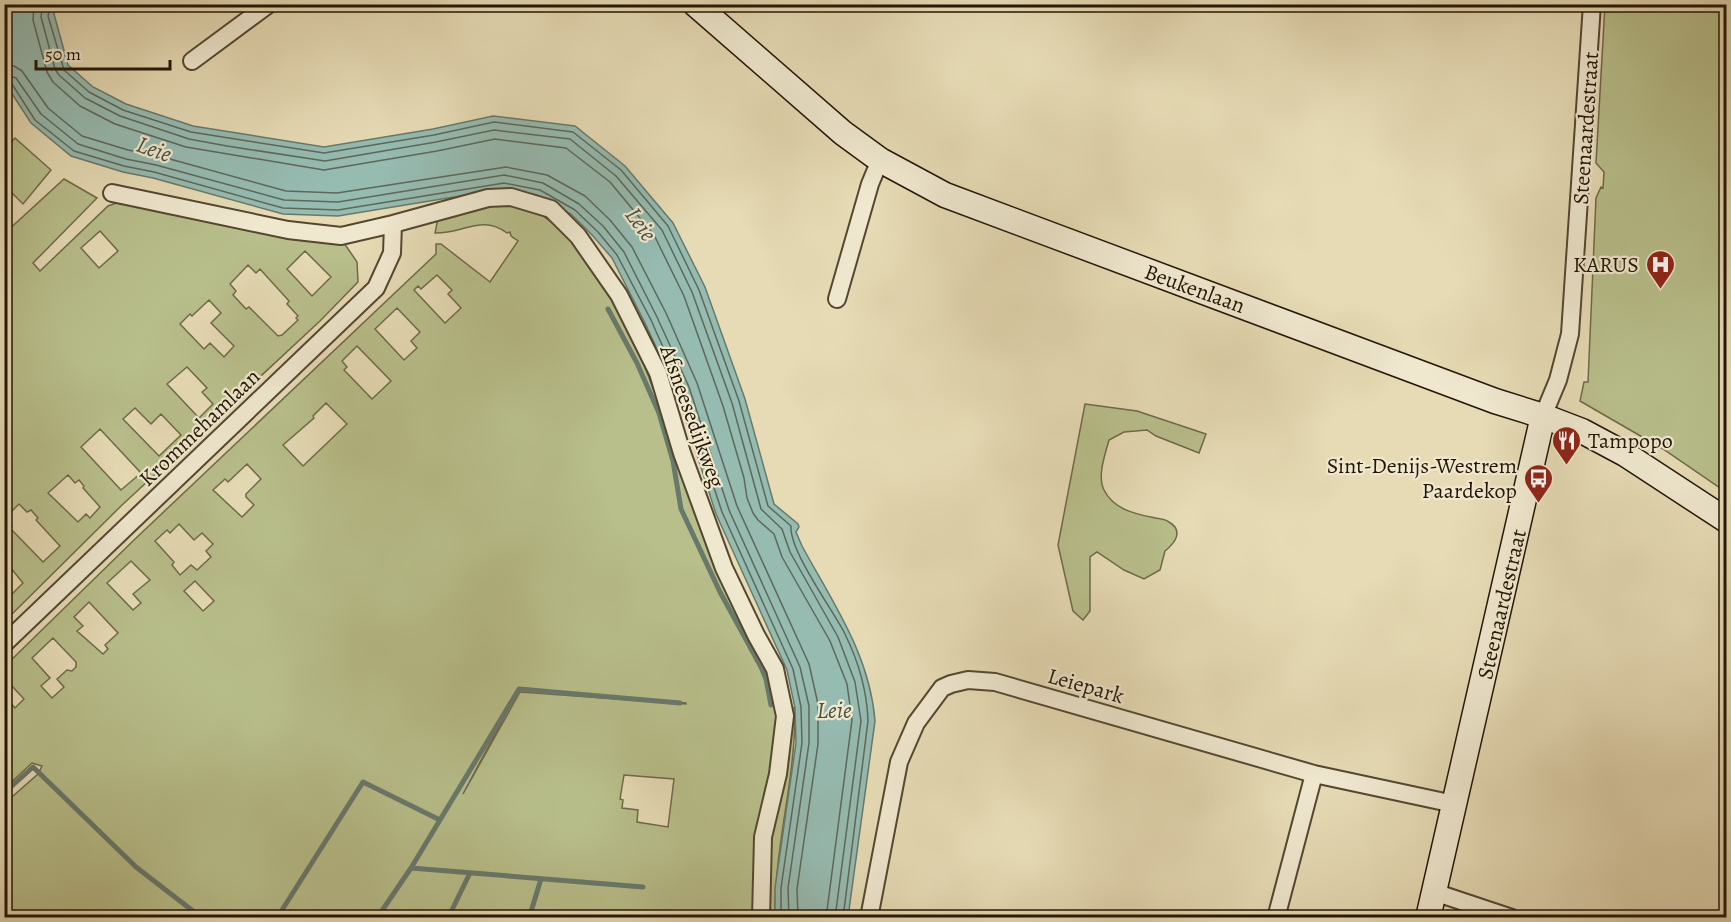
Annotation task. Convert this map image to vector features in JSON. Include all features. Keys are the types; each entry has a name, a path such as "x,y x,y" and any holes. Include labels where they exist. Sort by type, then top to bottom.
{"street":[{"path":"192,61 268,4"},
{"name":"Beukenlaan","path":"695,4 843,133 880,160 945,195 1495,401 1582,431 1625,454 1726,519"},
{"name":"Steenaardestraat","path":"1428,918 1543,416 1558,380 1570,334 1592,4"},
{"path":"837,298 870,184 880,160"},
{"name":"Afsneesedijkweg","path":"112,193 288,230 341,236 488,198 511,197 551,209 578,236 619,295 658,373 682,453 724,568 775,669 785,716 778,774 763,837 761,918"},
{"name":"Krommehamlaan","path":"4,644 376,288 392,253 393,224"},
{"name":"Leiepark","path":"869,918 899,762 916,723 942,688 968,680 995,682 1314,774 1454,804"},
{"path":"1276,918 1314,774"},
{"path":"1434,892 1512,918"}],"green space":[{"name":"KARUS","path":"1605,5 1726,5 1726,492 1663,449 1580,401 1584,382 1588,382 1596,198 1601,187 1603,188 1604,172 1596,163"},
{"path":"15,138 51,170 23,204 10,191 5,196 5,148"},
{"path":"64,179 97,198 33,263 40,271 108,206 119,202 344,243 357,262 358,282 320,321 120,507 5,621 5,601 23,583 5,561 5,519 12,526 10,528 43,562 60,546 36,520 38,518 31,510 27,512 19,504 5,518 5,233","holes":["100,231 118,251 99,268 81,248","305,251 331,277 312,296 287,269","248,265 256,273 260,269 289,301 287,304 298,316 296,318 298,320 278,336 249,307 246,309 233,295 236,291 230,284","209,300 221,313 211,323 234,346 224,357 210,343 204,349 180,324 190,314 192,316","187,367 207,388 202,392 213,404 199,418 167,384","135,408 151,424 161,414 181,435 159,456 123,419","100,429 141,473 121,490 81,447","68,475 75,483 79,480 100,507 90,518 86,514 78,522 48,493"]},
{"path":"495,204 520,206 540,214 562,231 594,270 615,302 632,337 647,372 704,537 764,666 778,707 795,708 792,761 778,865 775,917 5,917 5,803 38,774 42,766 32,763 5,788 5,697 15,708 24,699 10,684 5,689 5,666 134,540 436,254 436,244 441,244 490,282 518,241 511,236 510,232 507,233 489,225 435,233 438,218","holes":["437,275 452,290 448,294 461,308 445,323 414,290 418,286 421,289","397,308 420,332 411,341 417,348 404,360 375,329","357,346 391,381 372,399 344,370 347,367 342,361","326,403 347,424 303,466 283,445 314,418 313,416","247,464 261,479 246,494 254,505 242,517 213,490 225,479 228,482","179,524 194,540 202,533 213,544 206,551 211,557 197,570 191,565 180,575 172,565 174,562 155,541 167,530 170,533","131,561 150,580 133,594 141,603 133,610 107,583","195,581 214,601 203,611 184,591","89,602 118,633 105,645 108,649 103,654 77,631 83,626 74,617","53,638 76,662 76,667 72,671 67,670 57,679 64,687 52,698 41,686 50,678 32,658","519,689 686,704 520,692 463,794","624,775 674,779 668,827 637,822 638,810 622,808 623,800 620,799"]},
{"path":"1085,404 1137,411 1206,434 1199,453 1156,436 1147,430 1124,432 1109,440 1101,478 1108,497 1126,510 1167,521 1174,526 1177,533 1175,541 1165,551 1160,570 1144,579 1124,570 1097,552 1090,557 1090,611 1083,620 1073,611 1058,545"}],"water":[{"name":"Leie","path":"5,5 57,5 54,14 68,65 93,87 126,104 193,126 324,147 433,129 493,116 575,126 625,166 673,223 705,287 745,399 774,504 798,524 796,532 802,546 848,630 866,674 875,721 848,917 775,917 775,888 796,743 795,708 787,670 716,514 677,393 612,258 593,236 571,214 537,195 503,189 338,216 283,214 71,156 31,123 5,83"}],"waterway":[{"path":"608,309 637,363 659,413 673,461 681,509 720,592 761,667 771,705"},
{"path":"643,887 411,868 519,689 680,703"},
{"path":"4,793 33,767 136,867 202,918"},
{"path":"277,918 363,782 440,820"},
{"path":"377,918 411,868"},
{"path":"448,918 470,873"},
{"path":"529,918 541,879"}],"place":[{"name":"KARUS","path":"1660,290"},
{"name":"Tampopo","path":"1567,466"},
{"name":"Sint-Denijs-Westrem Paardekop","path":"1538,504"}]}
